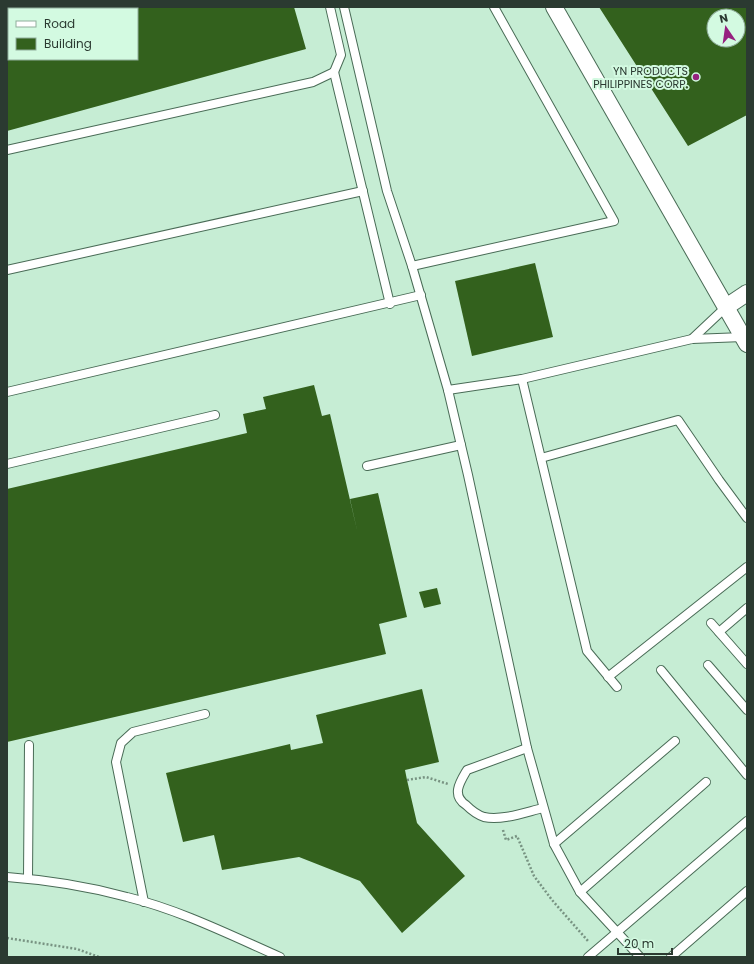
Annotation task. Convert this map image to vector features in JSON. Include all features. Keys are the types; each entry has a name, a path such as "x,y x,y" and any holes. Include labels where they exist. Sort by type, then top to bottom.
{"street":[{"path":"554,7 726,307 746,338"},
{"path":"726,307 747,294"}],"lane":[{"path":"330,7 341,55 334,72 390,304"},
{"path":"344,7 387,191 421,295 448,390 527,748 554,844 580,892 640,957"},
{"path":"412,266 614,220 494,7"},
{"path":"7,150 313,82 334,72"},
{"path":"7,270 363,191"},
{"path":"7,392 390,304 421,295"},
{"path":"692,339 726,307"},
{"path":"448,390 522,379 692,339 746,338"},
{"path":"522,379 587,651 617,687"},
{"path":"7,464 215,415"},
{"path":"541,458 678,420 747,518"},
{"path":"367,466 461,445"},
{"path":"608,677 747,567"},
{"path":"719,632 747,608"},
{"path":"710,623 747,664"},
{"path":"708,665 747,710"},
{"path":"661,670 747,775"},
{"path":"144,902 116,762 121,743 133,732 205,714"},
{"path":"554,844 675,741"},
{"path":"28,878 29,745"},
{"path":"527,748 467,770 457,786 457,794 463,804 474,812 485,817 500,817 543,808"},
{"path":"580,892 706,782"},
{"path":"588,957 747,820"},
{"path":"7,877 57,881 128,897 196,920 280,957"},
{"path":"671,957 747,892"}],"path":[{"path":"407,780 426,777 457,786"},
{"path":"500,817 506,840 517,836 534,876 552,900 596,950"},
{"path":"7,938 77,949 99,957"}],"building":[{"path":"7,7 294,7 306,49 7,131"},
{"name":"YN PRODUCTS PHILIPPINES CORP.","path":"599,7 747,7 747,115 688,146"},
{"path":"535,263 553,337 472,356 455,281"},
{"path":"314,385 322,416 330,414 357,530 350,499 378,493 407,617 379,624 386,654 7,742 7,489 247,433 243,414 266,409 263,397"},
{"path":"437,588 441,604 424,608 419,592"},
{"path":"422,689 439,762 405,770 407,780 417,823 465,876 402,933 360,881 299,857 222,870 214,835 183,842 166,773 290,744 291,750 323,743 316,715"}],"place":[{"name":"YN PRODUCTS PHILIPPINES CORP.","path":"696,77"}]}
